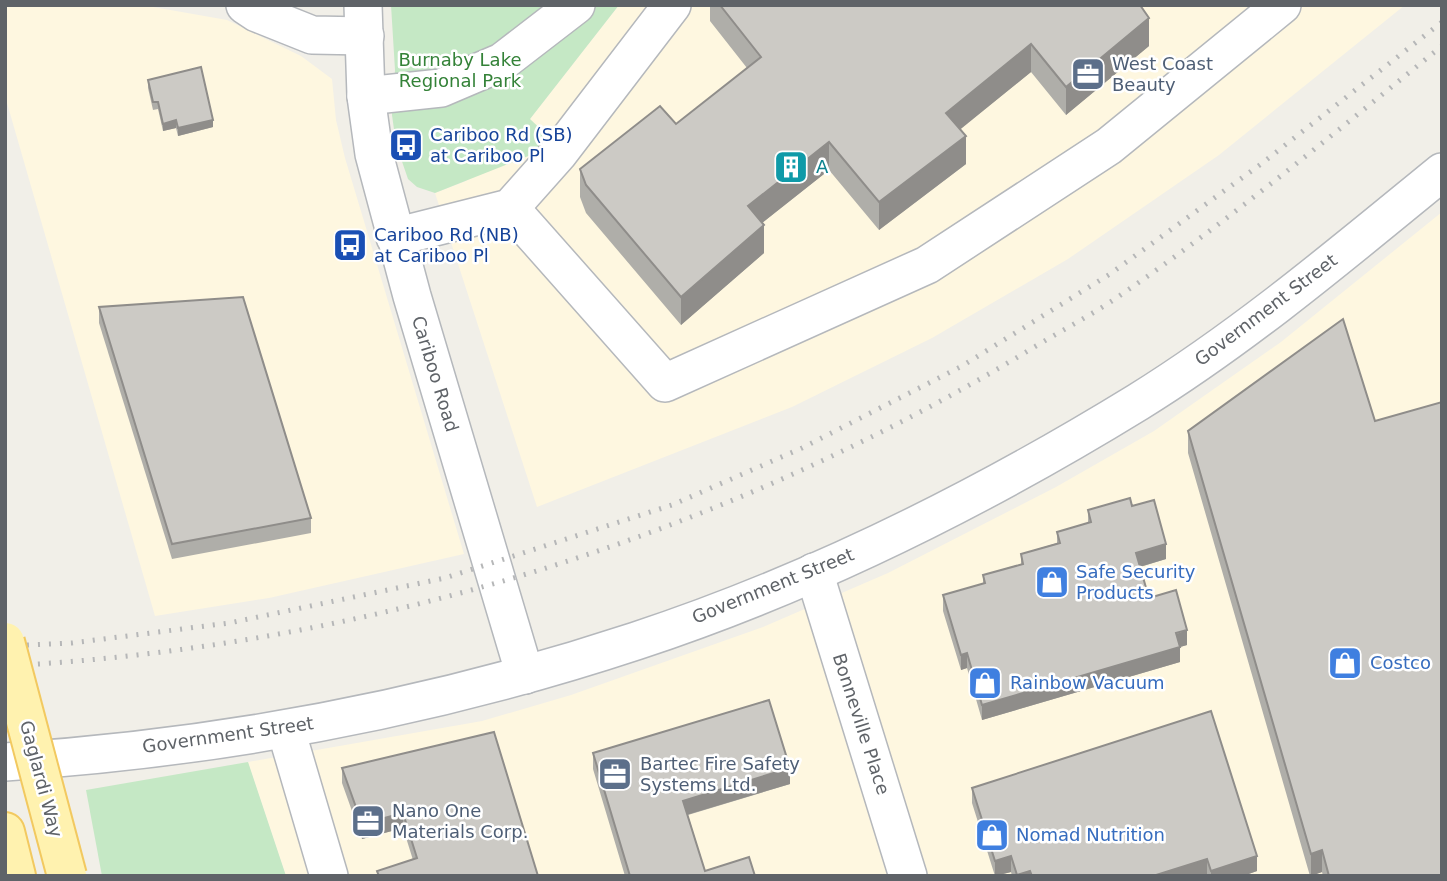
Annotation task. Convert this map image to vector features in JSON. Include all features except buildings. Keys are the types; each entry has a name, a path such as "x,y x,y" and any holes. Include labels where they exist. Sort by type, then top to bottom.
{"main road":[{"name":"Gaglardi Way","path":"5,642 67,876"},
{"path":"5,832 16,876"}],"street":[{"path":"245,5 257,13 441,88 502,62 576,5"},
{"path":"395,237 510,208 558,154 672,5"},
{"path":"510,208 665,383 927,265 1110,146 1282,5"},
{"name":"Cariboo Road","path":"370,60 372,142 395,237 525,675"},
{"name":"Government Street","path":"5,762 213,741 286,730 525,675 640,639 814,572 977,494 1140,400 1232,338 1321,271 1442,172"},
{"name":"Bonneville Place","path":"814,572 908,876"},
{"path":"286,730 329,876"}],"shaded area":[{"path":"5,5 142,5 227,20 301,56 332,79 336,120 345,158 464,554 269,598 155,616 5,96"},
{"path":"619,5 1405,5 1219,155 1068,259 932,338 792,407 537,507 435,193 466,181 530,119"},
{"path":"1442,212 1442,876 286,876 248,762 482,721 571,695 763,627 888,573 1056,487 1154,431 1281,342"}],"green space":[{"name":"Burnaby Lake Regional Park","path":"391,5 619,5 530,119 548,136 536,153 435,193 417,187 408,179 396,144 392,115 395,70"},
{"path":"248,762 286,876 102,876 86,790"}],"railway":[{"path":"5,646 72,643 229,623 445,578 672,505 802,448 962,366 1110,274 1261,164 1442,22"},
{"path":"5,666 141,655 276,635 409,606 540,570 669,525 795,473 918,413 1114,299 1246,203 1442,46"}],"place":[{"name":"West Coast Beauty","path":"1088,74"},
{"name":"Cariboo Rd (SB) at Cariboo Pl","path":"406,145"},
{"name":"A","path":"791,167"},
{"name":"Cariboo Rd (NB) at Cariboo Pl","path":"350,245"},
{"name":"Safe Security Products","path":"1052,582"},
{"name":"Costco","path":"1345,663"},
{"name":"Rainbow Vacuum","path":"985,683"},
{"name":"Bartec Fire Safety Systems Ltd.","path":"615,774"},
{"name":"Nano One Materials Corp.","path":"368,821"},
{"name":"Nomad Nutrition","path":"992,835"}]}
